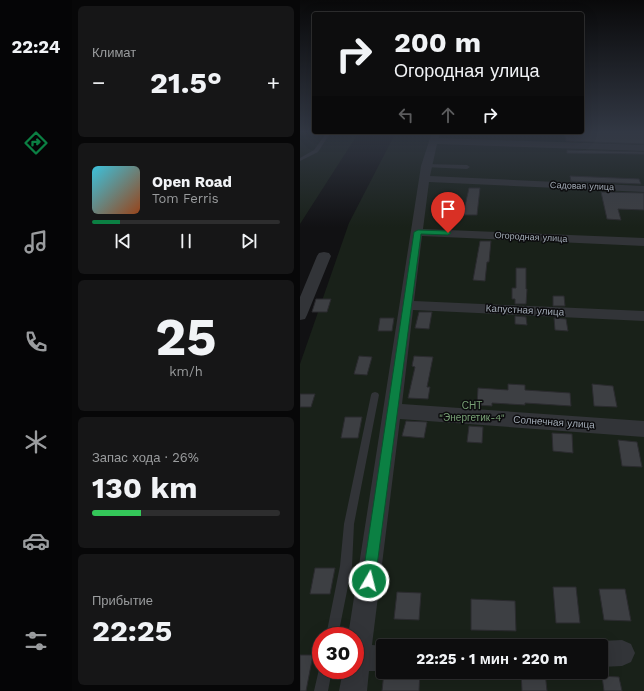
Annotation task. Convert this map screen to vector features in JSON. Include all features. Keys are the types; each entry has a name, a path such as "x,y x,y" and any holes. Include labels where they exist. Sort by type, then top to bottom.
{"street":[{"path":"362,627 425,173 428,163"},
{"name":"Садовая улица","path":"425,173 644,189"},
{"name":"Огородная улица","path":"418,232 644,242"},
{"path":"300,316 324,256"},
{"name":"Капустная улица","path":"407,304 644,316"},
{"name":"Солнечная улица","path":"393,411 644,429"},
{"path":"364,658 376,658"},
{"path":"353,691 355,679"}],"lane":[{"path":"425,173 468,167"},
{"path":"334,627 346,566 349,524 375,396"},
{"path":"321,691 323,679"}],"green space":[{"path":"300,163 339,163 300,224"},
{"name":"СНТ \"Энергетик-4\"","path":"380,163 644,163 644,691 300,691 300,364 349,223"}],"building":[{"path":"570,176 639,179 641,184 571,181"},
{"path":"469,188 480,188 477,215 463,215"},
{"path":"601,192 644,193 644,210 618,209 621,220 607,219"},
{"path":"480,241 491,241 485,281 473,280"},
{"path":"516,268 526,268 526,304 515,304 515,299 512,299 512,288 516,288"},
{"path":"553,296 564,296 565,306 553,306"},
{"path":"316,299 331,299 327,312 312,312"},
{"path":"419,312 432,312 429,329 415,328"},
{"path":"515,316 526,317 527,325 515,324"},
{"path":"380,318 394,318 392,331 378,331"},
{"path":"554,318 566,319 568,331 555,330"},
{"path":"359,356 372,357 367,375 354,374"},
{"path":"414,356 433,357 427,387 430,387 428,399 408,398 415,367 412,366"},
{"path":"508,384 525,385 525,390 570,393 571,406 525,403 525,405 492,403 492,406 477,405 478,388 508,390"},
{"path":"592,384 613,386 617,407 594,406"},
{"path":"300,394 315,394 311,407 300,407"},
{"path":"345,417 362,417 358,438 341,438"},
{"path":"406,421 427,422 424,438 402,436"},
{"path":"469,426 483,427 482,443 467,442"},
{"path":"552,433 572,434 573,453 553,451"},
{"path":"618,440 637,442 642,467 622,466"},
{"path":"315,568 335,568 330,594 310,594"},
{"path":"553,587 576,587 580,623 556,623"},
{"path":"599,589 625,589 631,621 604,620"},
{"path":"397,592 421,593 419,620 394,619"},
{"path":"471,599 515,601 516,631 471,630"},
{"path":"300,655 312,655 306,691 300,691"},
{"path":"608,676 619,677 622,691 604,691 602,679 608,679"},
{"path":"383,679 420,679 419,691 382,691"},
{"path":"521,679 546,679 547,691 522,691"}],"route":[{"path":"369,581 418,232 448,233"}]}
